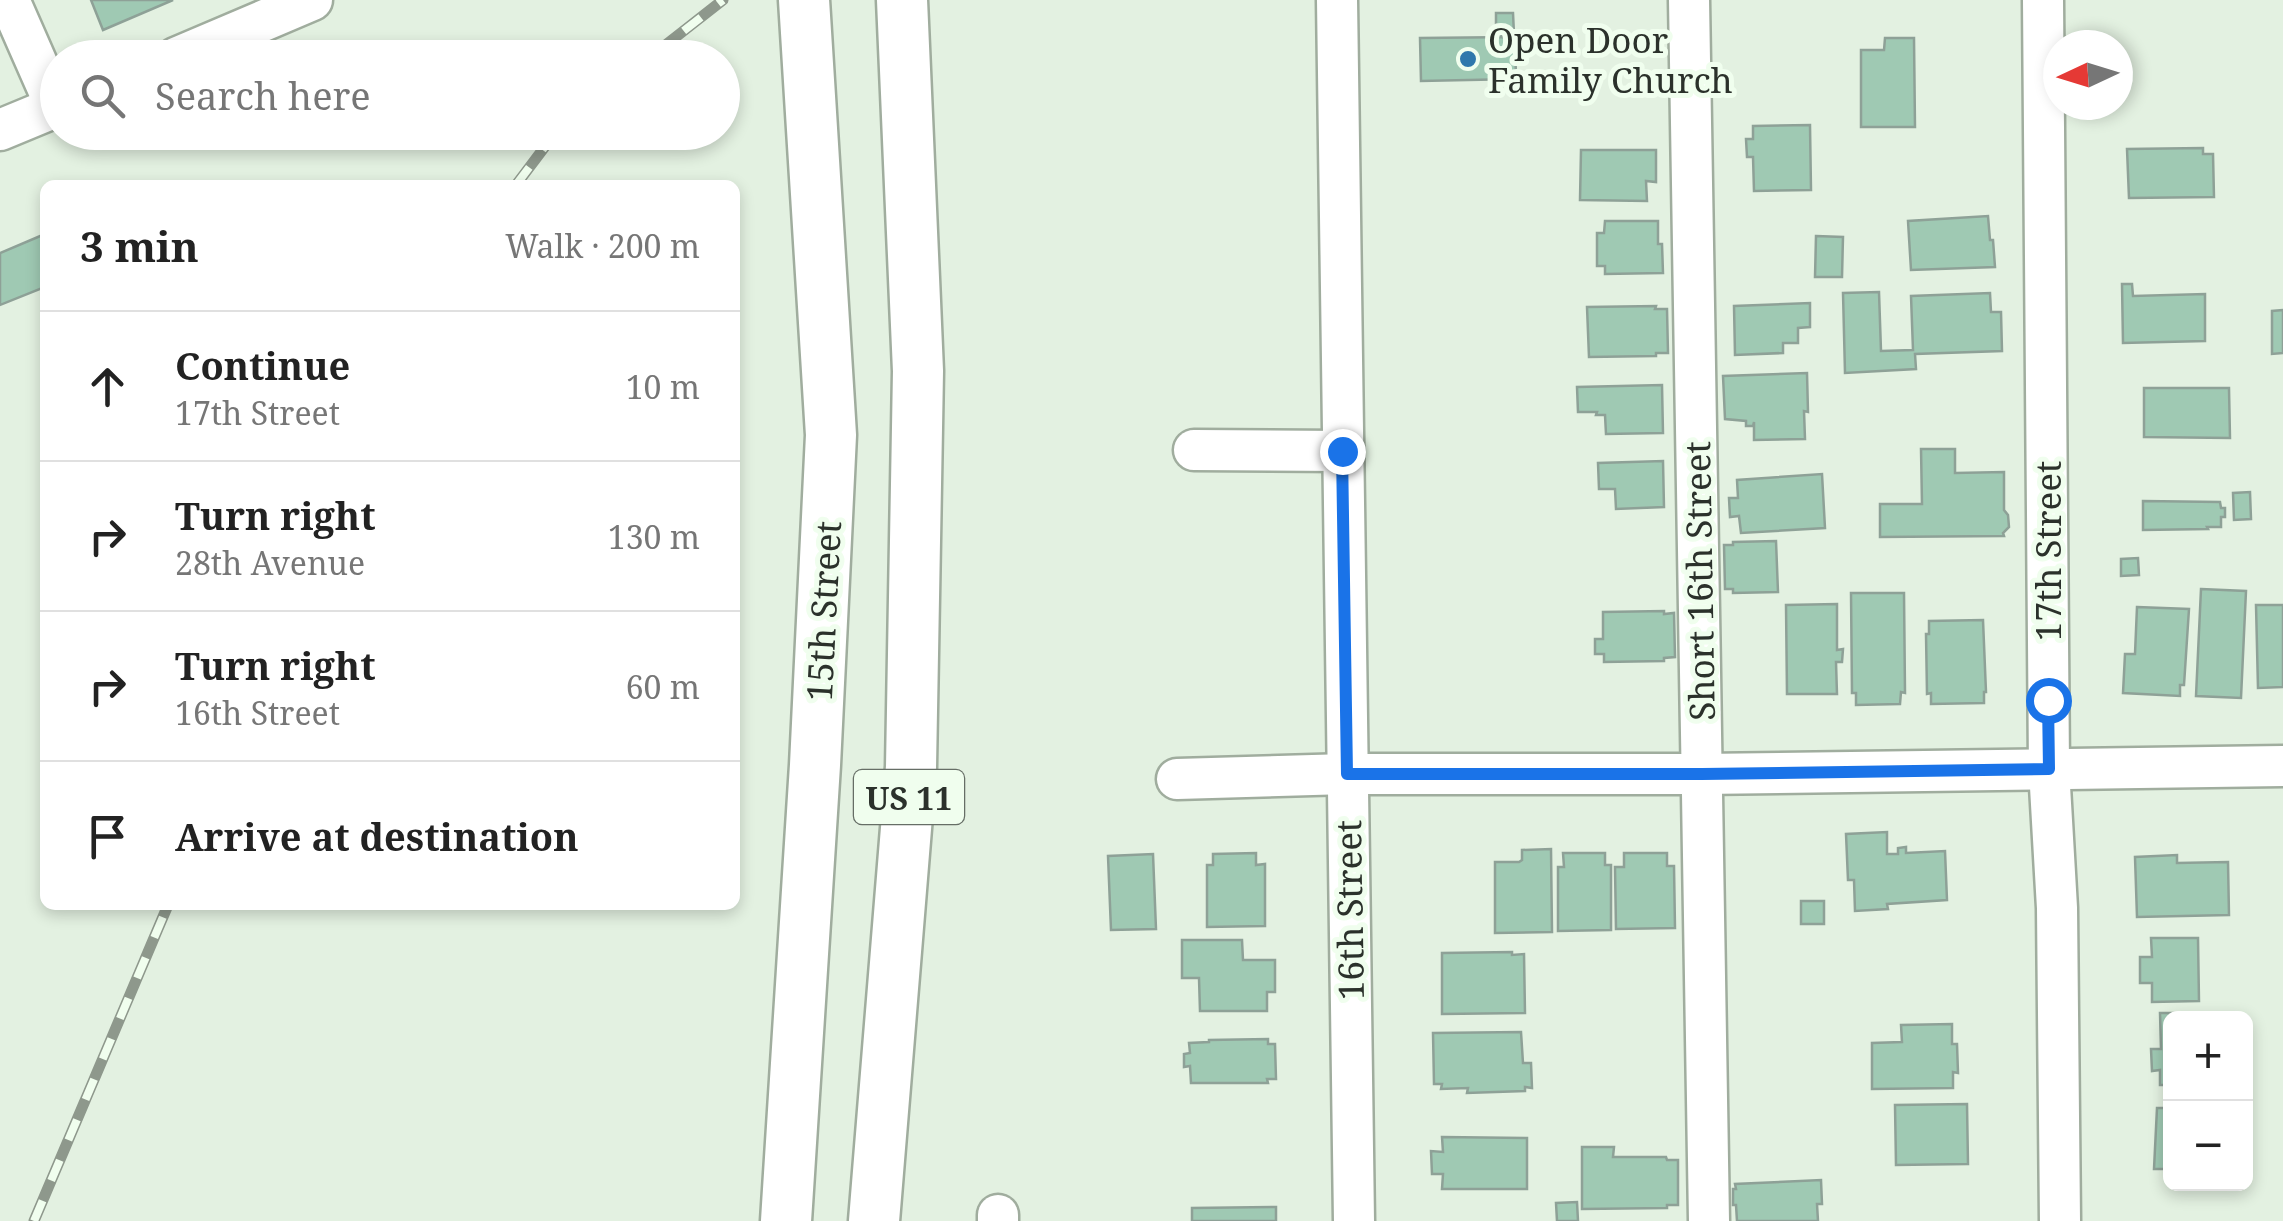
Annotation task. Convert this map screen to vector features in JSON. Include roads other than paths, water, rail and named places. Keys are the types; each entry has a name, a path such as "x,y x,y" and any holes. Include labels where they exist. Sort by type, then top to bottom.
{"main road":[{"name":"15th Street","path":"786,1221 831,435 804,0"},
{"name":"US 11","path":"874,1221 911,767 918,371 902,0"}],"street":[{"path":"9,0 40,71"},
{"path":"218,40 312,0"},
{"name":"16th Street","path":"1337,0 1354,1221"},
{"name":"Short 16th Street","path":"1689,0 1709,1221"},
{"name":"17th Street","path":"2043,0 2049,769 2057,908 2060,1221"},
{"path":"0,130 40,114"},
{"path":"1194,450 1342,451"},
{"path":"1177,779 1347,774 1702,774 2283,766"}],"railway":[{"path":"672,40 723,0"},
{"path":"520,180 542,150"},
{"path":"34,1221 166,910"}],"place":[{"name":"Open Door Family Church","path":"1468,59"}]}
